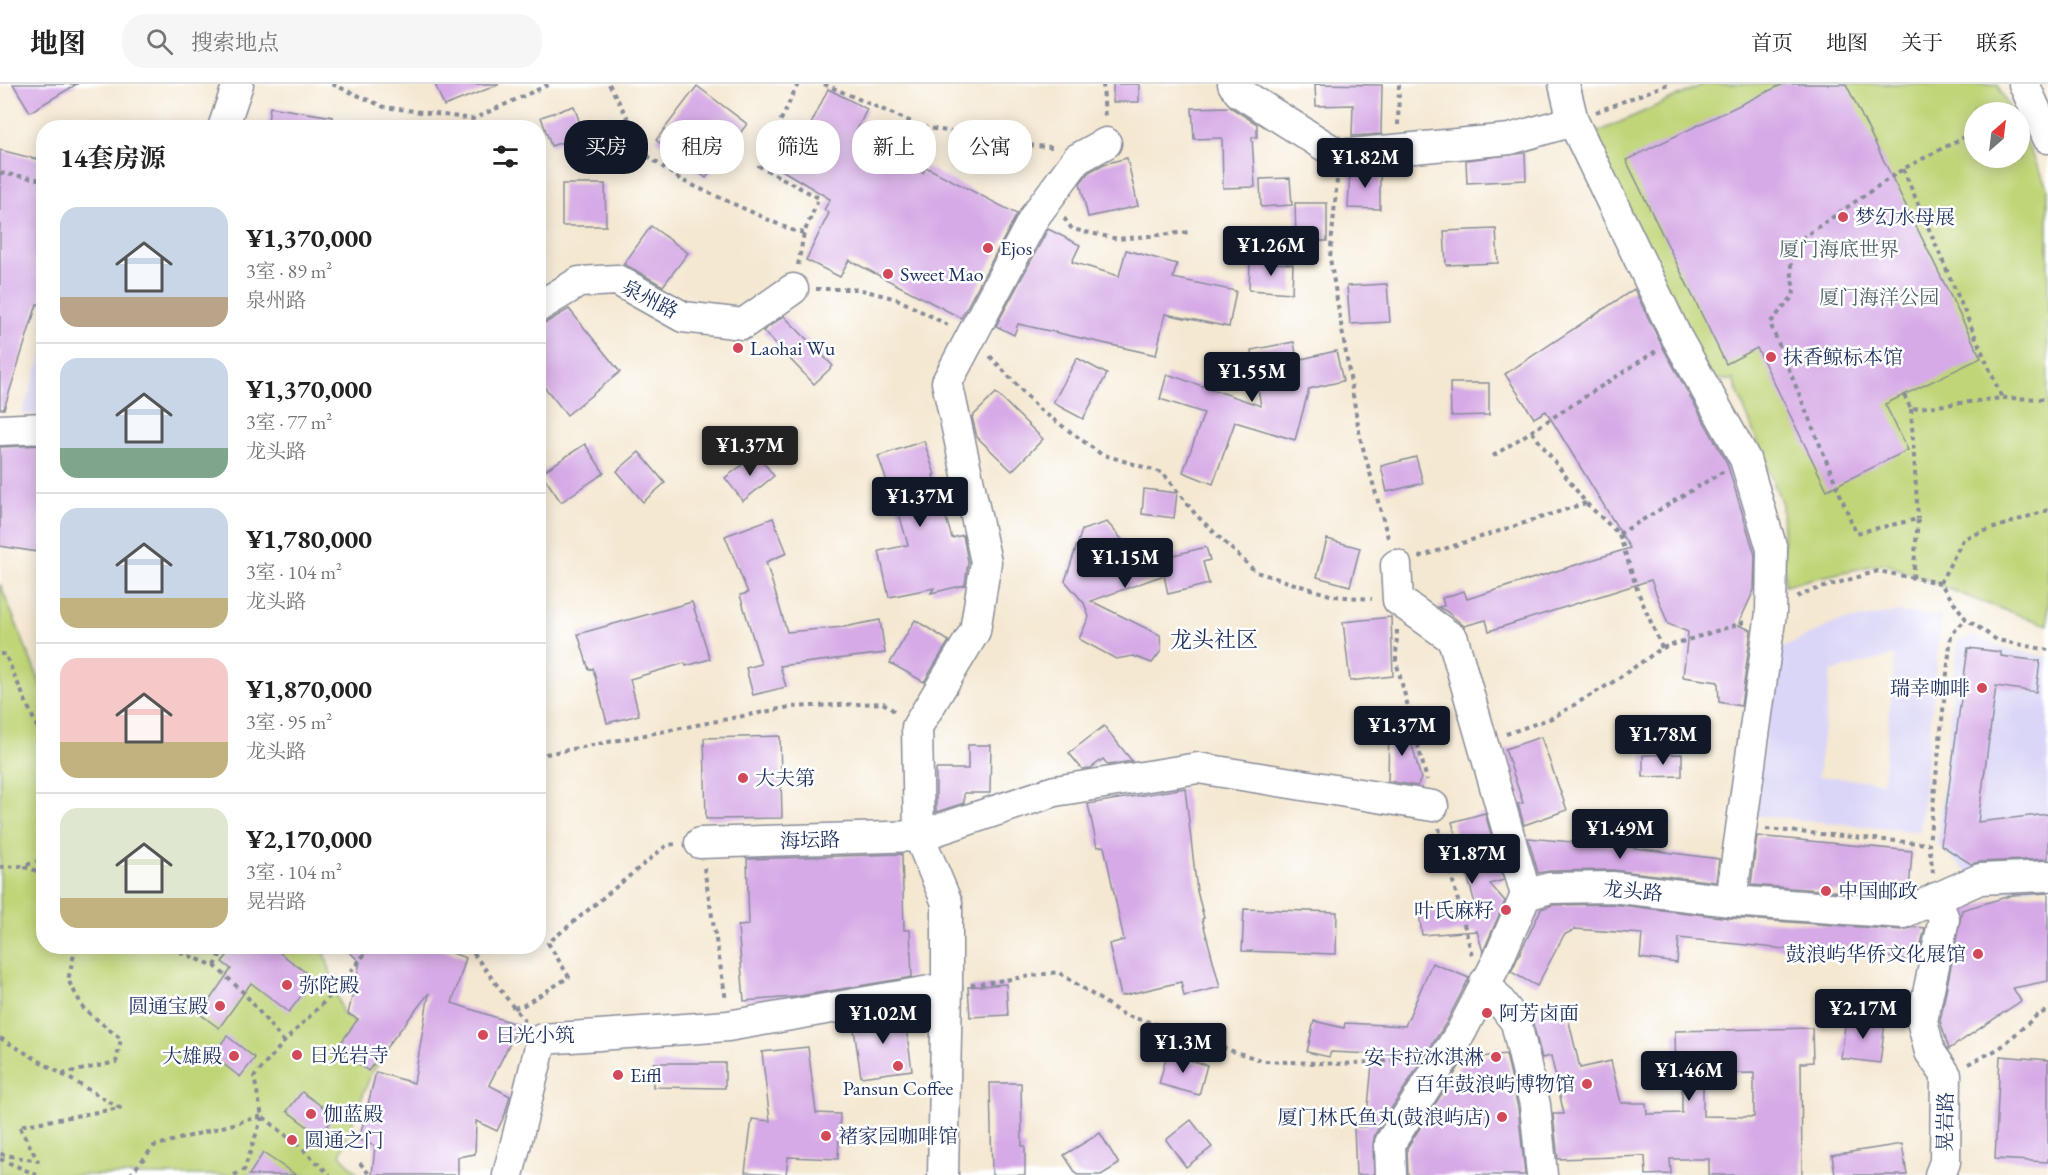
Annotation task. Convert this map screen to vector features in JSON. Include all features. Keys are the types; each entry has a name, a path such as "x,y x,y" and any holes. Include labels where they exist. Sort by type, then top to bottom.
{"street":[{"path":"226,120 238,84"},
{"path":"1233,84 1239,92 1339,155 1510,139 1573,121"},
{"path":"1564,84 1573,121 1677,338 1745,459 1772,549 1771,613 1731,901"},
{"path":"2024,84 2048,138"},
{"path":"943,1175 947,903 920,836 917,727 975,631 986,562 947,382 1035,216 1049,195 1077,159 1107,143"},
{"name":"泉州路","path":"546,302 579,282 617,280 683,316 743,324 794,289"},
{"path":"0,430 36,428"},
{"path":"1391,1175 1390,1143 1461,1032 1498,960 1526,895 1453,639 1398,600 1395,565"},
{"name":"海坛路","path":"700,843 920,836 1055,791 1198,768 1433,806"},
{"name":"龙头路","path":"1526,895 1550,888 1612,888 1731,901 1903,913 1980,879 2048,876"},
{"name":"晃岩路","path":"1936,898 1944,920 1923,1021 1930,1052 1946,1075 1945,1162 1940,1175"},
{"path":"1485,982 1516,1022 1535,1105 1542,1175"},
{"path":"508,1175 542,1039 728,1026 947,988"}],"path":[{"path":"332,84 384,107 473,119 550,84"},
{"path":"609,84 649,157 681,180 791,230 804,233"},
{"path":"798,84 759,166 819,198 804,233 794,289 858,290 897,299 971,336 1039,409 1101,454 1163,473 1196,515 1256,572 1333,596 1398,600"},
{"path":"824,84 923,127 1035,146 1064,148"},
{"path":"1103,84 1107,143"},
{"path":"1397,150 1399,84"},
{"path":"1573,121 1668,84"},
{"path":"1918,519 1856,533 1770,323 1794,295 1789,247 1903,169 1964,137"},
{"path":"1339,155 1330,258 1360,437 1395,565 1586,503"},
{"path":"1903,169 2002,398"},
{"path":"0,173 36,179"},
{"path":"1049,195 1072,229 1118,238 1190,232"},
{"path":"1493,456 1677,338"},
{"path":"1904,395 1911,409 1918,519 1914,578"},
{"path":"1911,409 2002,398 2048,399"},
{"path":"1532,432 1586,503 1618,534 1638,592 1662,648"},
{"path":"1618,534 1745,459"},
{"path":"1941,583 1964,538 2048,510"},
{"path":"1936,898 1929,844 1951,635 1966,620"},
{"path":"0,654 5,654 36,725"},
{"path":"546,754 790,707 883,703 917,727"},
{"path":"1741,826 1929,844"},
{"path":"514,1008 524,1005 569,977 548,944 667,845 700,843 727,1006"},
{"path":"0,867 23,866 36,862"},
{"path":"23,866 36,871"},
{"path":"62,1074 116,1062 121,1039 84,1010 68,980 74,954"},
{"path":"184,954 215,966 244,993 284,1042"},
{"path":"215,966 220,954"},
{"path":"234,1175 244,1170 262,1116 254,1077 284,1042 336,991 365,954"},
{"path":"474,954 514,1008 542,1039"},
{"path":"947,988 1058,972 1124,1015 1263,1061 1342,1065 1381,1063 1411,1058 1441,1064"},
{"path":"1946,1075 2000,1048 2036,1016 2048,1010"},
{"path":"0,1038 120,1108 19,1126 38,1161 0,1154"},
{"path":"262,1116 288,1137"},
{"path":"130,1175 154,1146 262,1116"},
{"path":"296,1143 330,1175"},
{"path":"0,1159 37,1175"},
{"path":"360,1163 370,1175"}],"shaded area":[{"path":"36,372 36,415 22,414"},
{"path":"1900,612 1941,616 1920,832 1755,815 1776,651 1837,622","holes":["1895,655 1883,782 1818,776 1831,672"]},
{"path":"1974,636 2007,649 2048,657 2048,885 1991,893 1937,845 1958,641"}],"green space":[{"name":"厦门海洋公园","path":"1705,84 1997,84 2006,102 1964,102 1964,168 2030,168 2030,151 2048,187 2048,625 1979,601 1884,563 1785,585 1782,504 1733,380 1706,379 1589,136"},
{"path":"0,584 36,673 36,954 325,954 342,1012 388,1050 371,1074 340,1155 359,1175 0,1175"}],"building":[{"path":"13,84 77,84 30,112"},
{"path":"435,84 498,84 498,85 444,106"},
{"path":"1113,84 1139,84 1139,102 1113,102"},
{"path":"1315,84 1382,85 1381,134 1352,136 1353,105 1316,106"},
{"path":"1783,84 1846,84 1981,358 1885,404 1908,450 1827,490 1757,348 1726,364 1626,160"},
{"path":"697,86 742,120 671,120"},
{"path":"828,89 867,109 862,120 852,120 852,174 936,174 936,172 1017,214 961,318 849,260 840,277 806,260 829,213 824,210 830,199 788,174 840,174 840,120 813,120"},
{"path":"574,106 579,120 564,120 564,142 551,146 546,132 546,120 542,120 541,117"},
{"path":"270,107 333,117 333,120 268,120"},
{"path":"1230,107 1257,124 1257,137 1252,137 1255,187 1223,188 1222,138 1194,139 1192,108"},
{"path":"0,150 36,159 36,307 4,409 0,409"},
{"path":"1525,153 1526,180 1467,183 1466,160"},
{"path":"1127,158 1138,206 1088,217 1080,183 1089,172 1104,164"},
{"path":"1380,168 1380,209 1348,208 1350,171"},
{"path":"1290,178 1292,205 1261,207 1260,179"},
{"path":"562,184 605,184 606,226 562,226"},
{"path":"1295,203 1327,203 1327,241 1296,241"},
{"path":"651,226 688,253 663,286 624,264"},
{"path":"1048,229 1080,245 1072,262 1119,276 1126,250 1177,264 1173,278 1236,291 1229,327 1165,314 1156,355 1018,324 1014,335 996,326"},
{"path":"1496,229 1498,263 1446,265 1444,231"},
{"path":"1250,262 1293,264 1292,293 1249,290"},
{"path":"1387,284 1390,322 1350,324 1347,286"},
{"path":"1634,289 1662,346 1727,463 1755,555 1754,590 1738,625 1751,630 1741,706 1719,702 1718,682 1683,677 1688,632 1668,624 1651,580 1489,631 1486,620 1464,626 1438,607 1444,606 1442,598 1464,591 1467,599 1630,548 1546,411 1534,418 1505,374"},
{"path":"569,309 620,372 567,415 546,389 547,322"},
{"path":"784,316 833,366 814,384 763,331"},
{"path":"1294,342 1297,360 1336,351 1343,381 1309,389 1295,440 1235,422 1213,484 1183,472 1204,413 1160,399 1167,374 1261,406 1251,350"},
{"path":"1077,358 1107,374 1083,419 1053,403"},
{"path":"1450,383 1489,383 1489,415 1451,416"},
{"path":"996,393 1043,439 1012,471 977,437 972,417"},
{"path":"924,441 952,538 963,535 968,562 965,585 931,593 934,588 889,597 879,551 908,545 892,489 890,490 878,456"},
{"path":"585,444 604,473 561,502 546,480 546,470"},
{"path":"36,445 36,552 0,546 0,447"},
{"path":"639,452 665,483 643,502 617,471"},
{"path":"757,454 774,476 743,501 725,478"},
{"path":"1416,457 1423,483 1387,492 1381,466"},
{"path":"1144,489 1177,493 1174,518 1142,514"},
{"path":"773,518 787,553 766,562 787,632 844,627 880,620 885,653 780,666 786,687 753,695 746,668 761,664 740,595 748,593 725,536"},
{"path":"1107,522 1142,563 1206,547 1210,560 1203,562 1209,584 1168,594 1164,575 1091,601 1160,635 1161,651 1152,663 1133,656 1116,659 1079,639 1089,617 1084,603 1065,581 1082,530"},
{"path":"1327,539 1360,548 1350,586 1317,577"},
{"path":"692,602 710,659 686,666 685,663 630,679 639,715 607,723 593,668 589,670 578,634"},
{"path":"1391,617 1393,676 1350,681 1343,622"},
{"path":"915,620 949,641 924,682 890,663"},
{"path":"1968,648 2001,652 2001,656 2040,661 2036,692 1996,686 1978,822 2048,814 2048,859 1971,864 1941,845"},
{"path":"1406,722 1421,779 1417,786 1388,781 1389,725"},
{"path":"1104,726 1132,761 1108,765 1103,759 1091,768 1082,769 1069,753"},
{"name":"大夫第","path":"780,736 782,818 706,819 704,738"},
{"path":"1541,737 1567,810 1524,825 1518,804 1523,803 1505,749"},
{"path":"968,745 991,745 990,793 964,793 964,803 936,812 936,769 968,769"},
{"path":"1682,754 1682,776 1643,777 1643,755"},
{"path":"1185,788 1197,891 1220,987 1184,996 1181,982 1121,996 1109,944 1124,940 1104,846 1097,847 1088,804"},
{"path":"1485,813 1504,880 1490,884 1505,901 1483,952 1477,931 1422,935 1419,912 1476,907 1452,822"},
{"path":"1757,836 1912,851 1909,892 1900,896 1751,885"},
{"path":"1528,838 1627,847 1719,859 1716,882 1612,870 1538,873"},
{"path":"902,854 904,930 910,930 912,977 794,997 744,1001 738,926 749,925 747,859"},
{"name":"鼓浪屿华侨文化展馆","path":"2048,893 2048,981 2013,988 2021,1001 1949,1049 1940,1021 1962,910 2013,895"},
{"path":"1611,904 1730,918 1902,930 1915,927 1925,928 1917,960 1851,954 1851,956 1679,938 1677,963 1640,958 1642,934 1575,929 1564,935 1537,986 1511,972 1541,909 1553,905"},
{"path":"1244,909 1337,912 1336,954 1242,951"},
{"path":"228,954 281,954 314,979 289,1012 251,983 219,1028 200,1014 231,969 222,962"},
{"path":"352,954 455,954 466,958 452,1003 519,1025 489,1085 510,1096 505,1114 497,1131 476,1121 475,1154 458,1157 458,1175 372,1175 375,1146 359,1140 376,1072 414,1083 429,993 368,1071 337,1048 358,1019 348,1014 360,962"},
{"path":"1432,963 1469,978 1446,1023 1375,1134 1374,1175 1356,1175 1354,1127 1366,1127 1373,1054 1331,1052 1329,1057 1307,1052 1314,1021 1344,1028 1345,1023 1405,1026"},
{"path":"1006,984 1008,1015 970,1017 968,987"},
{"path":"1565,1005 1580,1068 1611,1061 1621,1103 1646,1103 1647,1114 1682,1113 1682,1075 1676,1075 1675,1031 1812,1028 1813,1062 1801,1063 1802,1175 1709,1175 1709,1159 1670,1159 1671,1174 1646,1175 1645,1156 1558,1159 1553,1114 1564,1114 1551,1056 1542,1058 1530,1013","holes":["1754,1073 1754,1117 1703,1116 1703,1074"]},
{"path":"904,1013 912,1070 861,1077 853,1022"},
{"path":"1846,1017 1885,1022 1880,1063 1841,1058"},
{"name":"大雄殿","path":"227,1036 255,1058 240,1077 212,1055"},
{"path":"808,1047 816,1113 840,1114 838,1159 788,1157 786,1175 745,1172 752,1119 770,1121 762,1052"},
{"path":"1167,1054 1207,1065 1199,1095 1159,1084"},
{"path":"1506,1054 1518,1108 1525,1175 1408,1175 1407,1148 1464,1059"},
{"path":"2000,1056 2048,1060 2048,1162 1995,1159"},
{"path":"653,1063 725,1063 725,1088 653,1087"},
{"path":"990,1083 1021,1083 1025,1175 992,1175"},
{"name":"伽蓝殿","path":"302,1092 335,1116 320,1136 287,1111"},
{"path":"1191,1120 1212,1147 1186,1167 1166,1140"},
{"path":"1100,1133 1119,1164 1101,1175 1077,1175 1064,1155"},
{"path":"1902,1144 1907,1175 1835,1175 1832,1155"},
{"path":"263,1153 296,1175 249,1175"}],"place":[{"name":"梦幻水母展","path":"1843,217"},
{"name":"Ejos","path":"988,248"},
{"name":"Sweet Mao","path":"888,274"},
{"name":"Laohai Wu","path":"738,348"},
{"name":"抹香鲸标本馆","path":"1771,357"},
{"name":"瑞幸咖啡","path":"1982,688"},
{"name":"大夫第","path":"743,778"},
{"name":"中国邮政","path":"1826,891"},
{"name":"叶氏麻籽","path":"1506,910"},
{"name":"鼓浪屿华侨文化展馆","path":"1978,954"},
{"name":"弥陀殿","path":"287,985"},
{"name":"圆通宝殿","path":"220,1006"},
{"name":"阿芳卤面","path":"1487,1013"},
{"name":"日光小筑","path":"483,1035"},
{"name":"日光岩寺","path":"297,1055"},
{"name":"大雄殿","path":"234,1056"},
{"name":"安卡拉冰淇淋","path":"1496,1057"},
{"name":"Pansun Coffee","path":"898,1066"},
{"name":"Eiffl","path":"618,1075"},
{"name":"百年鼓浪屿博物馆","path":"1587,1084"},
{"name":"伽蓝殿","path":"311,1114"},
{"name":"厦门林氏鱼丸(鼓浪屿店)","path":"1502,1117"},
{"name":"褚家园咖啡馆","path":"826,1136"},
{"name":"圆通之门","path":"292,1140"}],"district":[{"name":"龙头社区","path":"1214,639"}],"park label":[{"name":"厦门海底世界","path":"1839,249"}]}
